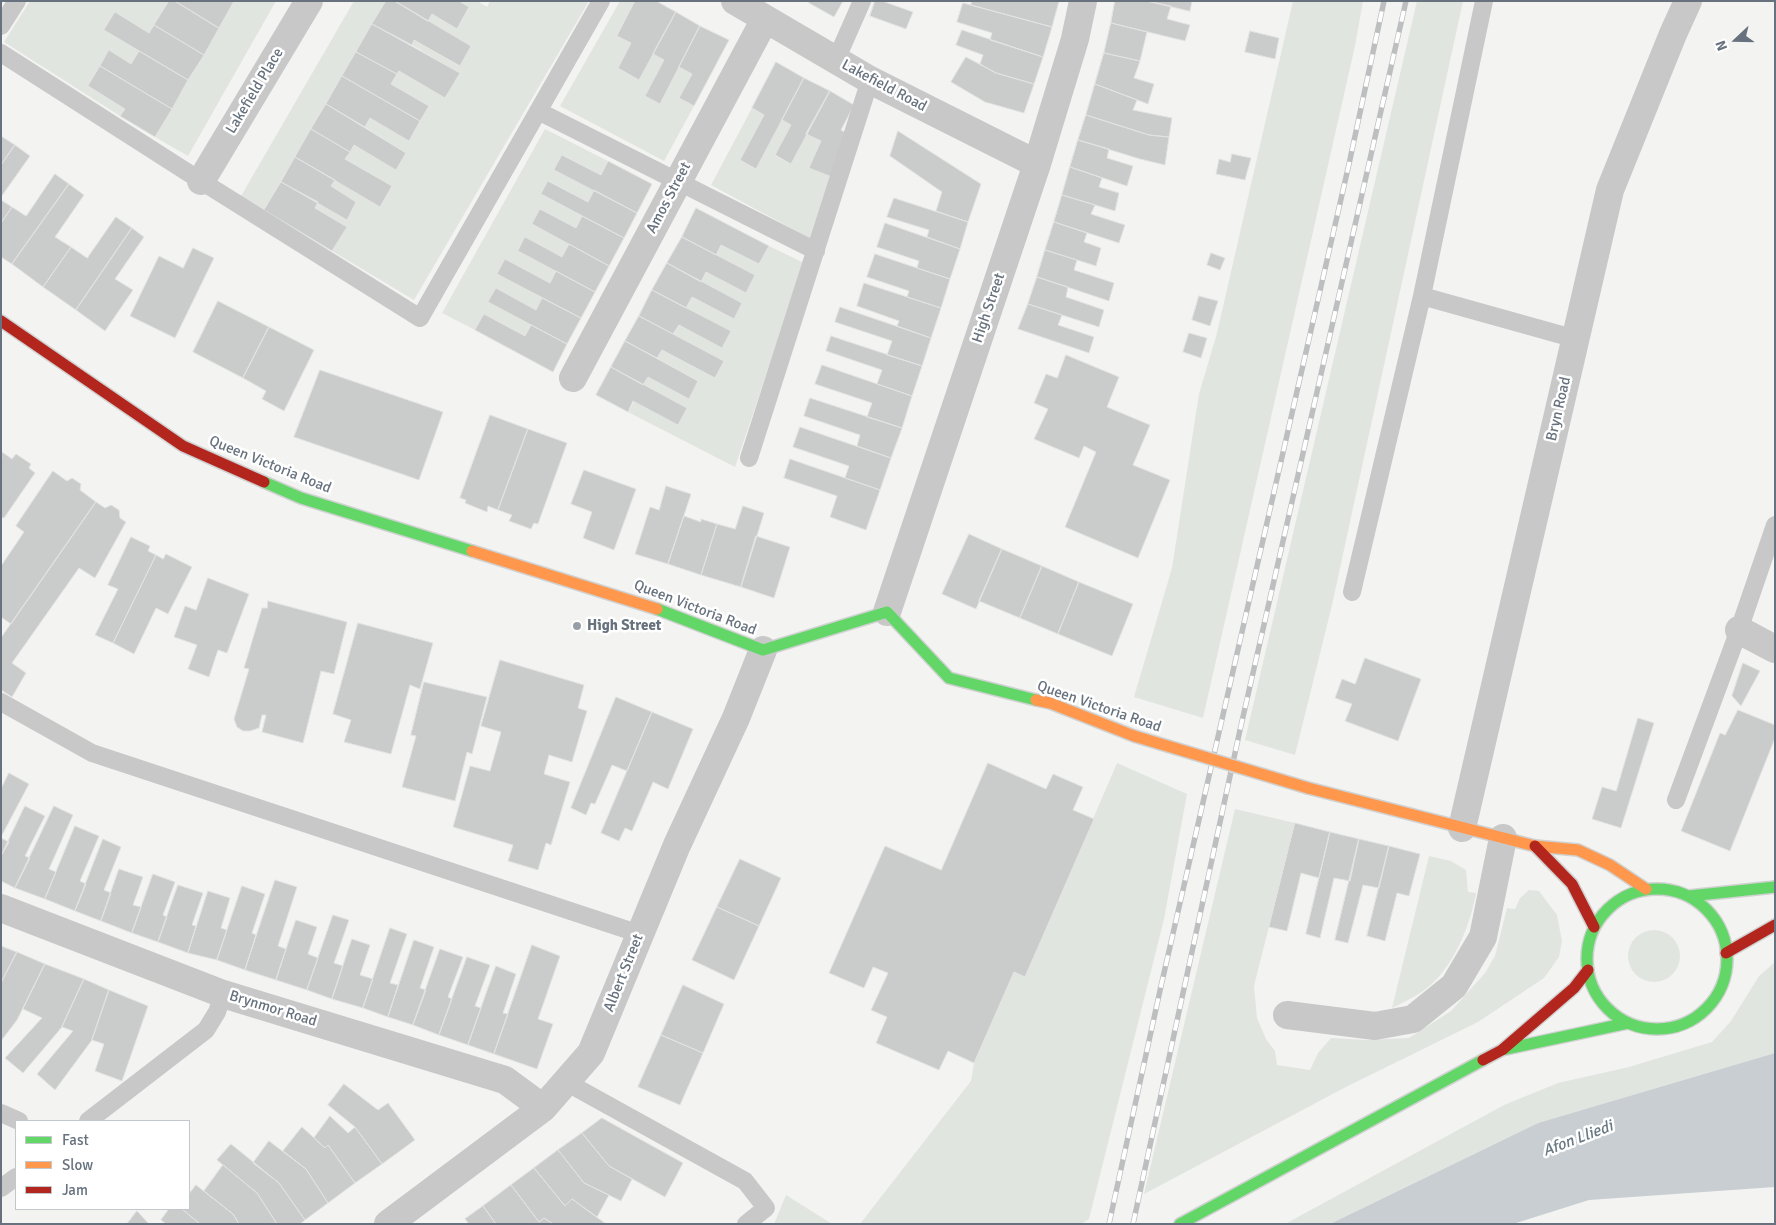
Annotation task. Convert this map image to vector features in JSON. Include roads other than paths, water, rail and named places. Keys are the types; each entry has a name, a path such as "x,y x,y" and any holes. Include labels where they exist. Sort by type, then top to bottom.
{"street":[{"name":"Lakefield Place","path":"200,181 309,1"},
{"name":"Lakefield Road","path":"735,1 870,80 1037,164"},
{"name":"High Street","path":"887,612 1037,164 1075,39 1083,1"},
{"name":"Bryn Road","path":"1462,828 1610,190 1688,1"},
{"name":"Amos Street","path":"573,378 765,19"},
{"name":"Queen Victoria Road","path":"1,321 183,446 301,498 658,608 763,650 887,612 949,678 1050,703 1134,736 1308,788 1535,846 1578,850 1610,865 1646,889"},
{"path":"1739,630 1775,649"},
{"name":"Albert Street","path":"388,1224 543,1108 591,1053 677,845 736,718 763,650"},
{"path":"1287,1015 1375,1026 1413,1019 1454,986 1483,937 1503,838"},
{"path":"1535,846 1572,884 1594,927"},
{"path":"1689,896 1706,910 1721,929 1726,953 1724,978 1714,999 1697,1017 1675,1027 1651,1029 1628,1023 1607,1009 1594,991 1588,970 1587,948 1594,927 1607,909 1625,896 1646,889 1668,890 1689,896 1773,885"},
{"name":"Brynmor Road","path":"1,908 223,994 505,1080 543,1108"},
{"path":"1726,953 1775,925"},
{"path":"1180,1224 1502,1050 1574,988 1588,970"},
{"path":"1502,1050 1628,1023"}],"lane":[{"path":"1,26 16,1"},
{"path":"1,53 200,181 420,318 601,1"},
{"path":"836,60 862,1"},
{"path":"1352,592 1422,296 1484,1"},
{"path":"749,458 870,80"},
{"path":"538,111 816,251"},
{"path":"1422,296 1576,339"},
{"path":"1676,800 1739,630 1775,525"},
{"path":"1,702 92,753 640,934"},
{"path":"89,1120 206,1030 217,1012 223,994"},
{"path":"566,1082 745,1181 766,1208 746,1224"},
{"path":"1,1113 17,1120"},
{"path":"1,1188 15,1178"}],"water":[{"name":"Afon Lliedi","path":"1775,1053 1775,1187 1589,1200 1513,1224 1330,1224 1538,1123"}],"railway":[{"path":"1109,1224 1161,986 1349,164 1384,1"},
{"path":"1133,1224 1240,730 1406,1"}],"place":[{"name":"High Street","path":"577,626"}]}
